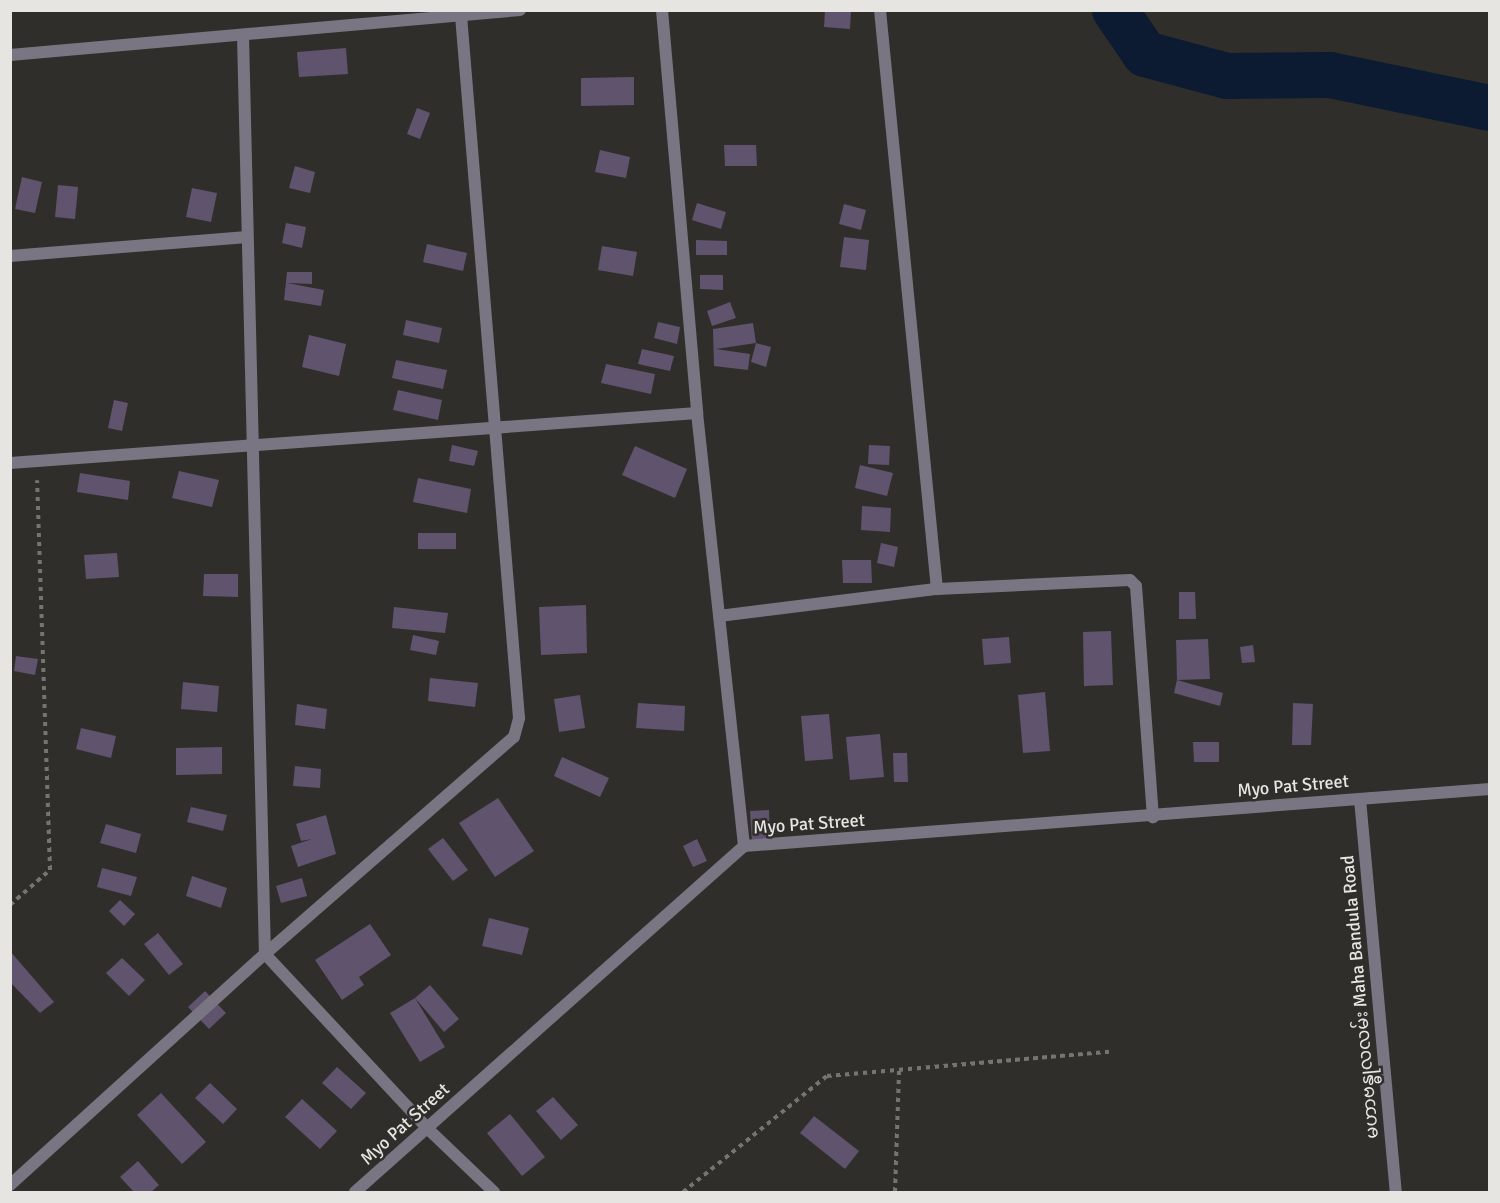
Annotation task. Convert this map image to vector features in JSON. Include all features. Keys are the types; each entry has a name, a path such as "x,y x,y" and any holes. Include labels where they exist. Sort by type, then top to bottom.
{"street":[{"path":"10,55 520,10"},
{"path":"662,10 697,413 744,846"},
{"path":"880,10 937,590"},
{"path":"10,1185 265,954 514,737 519,718 461,16"},
{"path":"243,36 247,237 256,445 265,954 427,1128 494,1192"},
{"path":"10,256 247,237"},
{"path":"10,463 697,413"},
{"path":"719,616 937,590 1134,582 1153,817"},
{"name":"Myo Pat Street","path":"355,1192 744,846 1153,817 1490,789"},
{"name":"မဟာဗန္ဓုလလမ်း Maha Bandula Road","path":"1360,799 1395,1192"}],"path":[{"path":"10,905 50,870 36,461"},
{"path":"683,1192 827,1076 1109,1052"},
{"path":"895,1192 898,1070"}],"building":[{"path":"825,10 851,11 850,29 824,27"},
{"path":"346,48 348,74 299,77 297,52"},
{"path":"634,77 634,105 581,106 581,78"},
{"path":"417,108 430,113 420,139 407,134"},
{"path":"724,145 756,145 757,166 725,166"},
{"path":"600,150 630,157 626,178 595,172"},
{"path":"295,166 315,172 310,193 289,188"},
{"path":"22,177 42,182 35,213 15,209"},
{"path":"58,185 78,187 75,219 55,217"},
{"path":"192,188 217,193 211,222 186,217"},
{"path":"697,203 726,212 721,229 692,220"},
{"path":"844,204 866,210 861,230 839,224"},
{"path":"286,223 306,227 302,248 282,243"},
{"path":"844,237 869,240 866,270 840,267"},
{"path":"696,240 727,241 727,255 696,255"},
{"path":"427,244 467,253 463,271 423,262"},
{"path":"602,246 637,252 633,276 598,270"},
{"path":"287,272 312,272 312,284 287,283 324,290 321,306 284,300"},
{"path":"700,275 723,275 723,290 700,289"},
{"path":"730,302 736,318 712,326 707,311"},
{"path":"406,320 442,328 439,343 403,335"},
{"path":"658,322 680,327 677,344 654,338"},
{"path":"753,323 756,343 716,349 750,354 748,370 714,366 713,329"},
{"path":"309,335 346,344 339,376 302,367"},
{"path":"756,343 771,347 766,367 751,362"},
{"path":"642,349 674,356 670,371 638,364"},
{"path":"396,360 447,370 443,389 392,378"},
{"path":"606,364 655,374 651,394 601,383"},
{"path":"398,390 442,400 438,420 393,410"},
{"path":"114,400 128,403 122,431 108,428"},
{"path":"452,445 478,451 474,466 449,461"},
{"path":"869,445 890,446 889,465 868,464"},
{"path":"635,446 687,469 675,498 622,475"},
{"path":"860,465 893,473 887,496 855,488"},
{"path":"179,471 219,480 212,507 172,498"},
{"path":"80,473 130,481 128,500 77,492"},
{"path":"418,478 471,489 467,513 413,502"},
{"path":"862,506 891,508 890,532 861,530"},
{"path":"418,533 456,533 456,549 418,549"},
{"path":"881,543 898,547 894,567 877,563"},
{"path":"117,553 119,577 86,579 84,555"},
{"path":"842,560 871,560 872,583 843,583"},
{"path":"204,574 238,574 238,597 203,596"},
{"path":"1179,592 1195,592 1196,619 1179,619"},
{"path":"586,605 587,653 541,655 539,607"},
{"path":"394,607 448,613 445,633 392,628"},
{"path":"1111,631 1113,685 1084,686 1083,632"},
{"path":"413,635 439,641 436,655 410,650"},
{"path":"1009,637 1011,663 984,665 982,639"},
{"path":"1208,639 1210,679 1177,680 1176,640"},
{"path":"1253,645 1255,662 1242,663 1240,647"},
{"path":"16,656 38,659 35,675 14,671"},
{"path":"430,678 478,683 475,707 428,701"},
{"path":"1177,680 1223,693 1220,706 1174,693"},
{"path":"183,682 219,686 217,712 181,709"},
{"path":"1045,692 1050,751 1023,753 1018,695"},
{"path":"580,695 585,728 559,732 554,699"},
{"path":"638,703 685,706 684,731 636,728"},
{"path":"1293,703 1313,704 1311,745 1292,745"},
{"path":"297,704 327,709 325,729 295,725"},
{"path":"829,714 833,759 805,761 801,716"},
{"path":"81,728 116,736 111,758 76,749"},
{"path":"880,734 884,777 850,780 846,737"},
{"path":"1193,742 1219,742 1219,762 1194,762"},
{"path":"222,747 222,774 176,775 176,748"},
{"path":"893,753 907,753 908,782 894,782"},
{"path":"562,757 609,778 600,797 554,776"},
{"path":"295,766 321,769 320,788 293,786"},
{"path":"498,798 534,851 495,877 459,823"},
{"path":"191,807 227,815 223,831 187,822"},
{"path":"769,810 770,843 752,843 750,811"},
{"path":"326,815 336,854 298,867 291,846 312,839 301,841 296,824"},
{"path":"106,824 141,834 136,853 100,843"},
{"path":"443,838 468,870 453,881 428,849"},
{"path":"697,839 707,861 693,867 683,846"},
{"path":"102,868 137,877 131,896 97,887"},
{"path":"192,876 227,888 221,908 186,896"},
{"path":"302,878 307,896 281,903 276,886"},
{"path":"120,900 135,914 124,926 109,911"},
{"path":"489,918 529,928 522,955 482,946"},
{"path":"370,924 391,955 359,977 364,985 342,1000 315,960"},
{"path":"158,933 183,964 169,975 144,944"},
{"path":"10,951 54,1002 40,1013 10,982"},
{"path":"122,958 145,980 129,996 106,973"},
{"path":"430,985 459,1019 444,1032 415,998"},
{"path":"205,991 226,1013 209,1029 188,1007"},
{"path":"415,998 445,1047 420,1062 390,1013"},
{"path":"337,1067 366,1093 351,1109 322,1083"},
{"path":"210,1083 237,1109 223,1124 195,1098"},
{"path":"161,1093 206,1142 182,1164 137,1115"},
{"path":"553,1097 578,1125 561,1140 536,1111"},
{"path":"302,1099 337,1131 320,1149 285,1117"},
{"path":"510,1114 545,1157 522,1176 487,1133"},
{"path":"814,1116 859,1151 845,1169 800,1133"},
{"path":"138,1161 159,1185 151,1192 134,1192 120,1177"}],"waterway":[{"path":"1115,10 1145,54 1227,76 1330,75 1490,108"}]}
